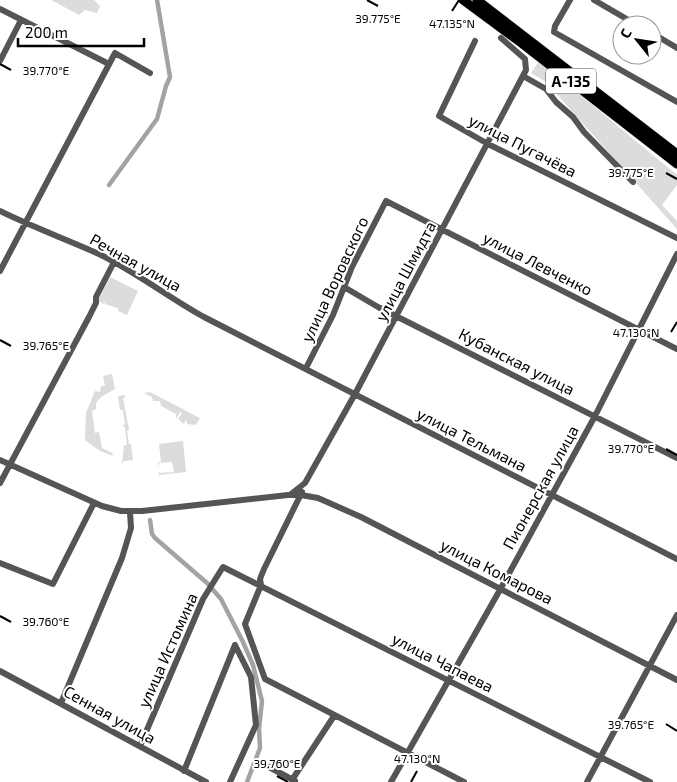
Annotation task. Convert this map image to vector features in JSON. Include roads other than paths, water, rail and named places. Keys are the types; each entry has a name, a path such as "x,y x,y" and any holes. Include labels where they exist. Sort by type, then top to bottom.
{"highway":[{"name":"А-135","path":"463,0 677,164"},
{"name":"А-135","path":"478,0 677,154"}],"street":[{"path":"570,0 555,26 555,33 677,102"},
{"path":"594,0 620,15"},
{"path":"0,9 109,64"},
{"path":"0,61 21,20"},
{"path":"501,38 525,59 524,73 546,89 632,182"},
{"path":"662,39 677,48"},
{"name":"улица Пугачёва","path":"475,41 439,116 488,144 676,238"},
{"path":"0,271 115,53 150,73"},
{"name":"улица Шмидта","path":"334,716 265,679 244,624 262,585 260,579 264,569 302,495 306,483 398,316 524,73"},
{"name":"улица Левченко","path":"386,201 677,349"},
{"name":"улица Воровского","path":"306,368 333,315 352,267 386,201"},
{"name":"Речная улица","path":"0,211 25,224 114,262 198,314 255,342"},
{"name":"Пионерская улица","path":"391,782 501,588 595,416 677,254"},
{"path":"0,484 90,315 96,303 96,297 114,262"},
{"name":"Кубанская улица","path":"344,287 378,307 677,458"},
{"name":"улица Тельмана","path":"255,342 677,559"},
{"name":"улица Комарова","path":"0,460 94,502 130,512 288,495 318,498 344,509 501,588 677,680"},
{"name":"улица Шмидта","path":"288,495 306,483"},
{"path":"0,563 53,584 94,502"},
{"path":"61,702 122,558 131,528 130,512"},
{"name":"улица Чапаева","path":"223,567 650,782"},
{"name":"улица Истомина","path":"140,746 203,599 223,567"},
{"path":"587,782 677,616"},
{"path":"184,771 235,646 251,677 256,725 230,782"},
{"name":"Сенная улица","path":"0,671 61,702 206,782"},
{"path":"269,768 294,781 334,716 464,782"}],"waterway":[{"path":"109,185 157,119 170,77 157,0"},
{"path":"150,520 152,534 155,538 207,583 221,599 253,665 262,701 259,729 260,748 247,782"}]}
